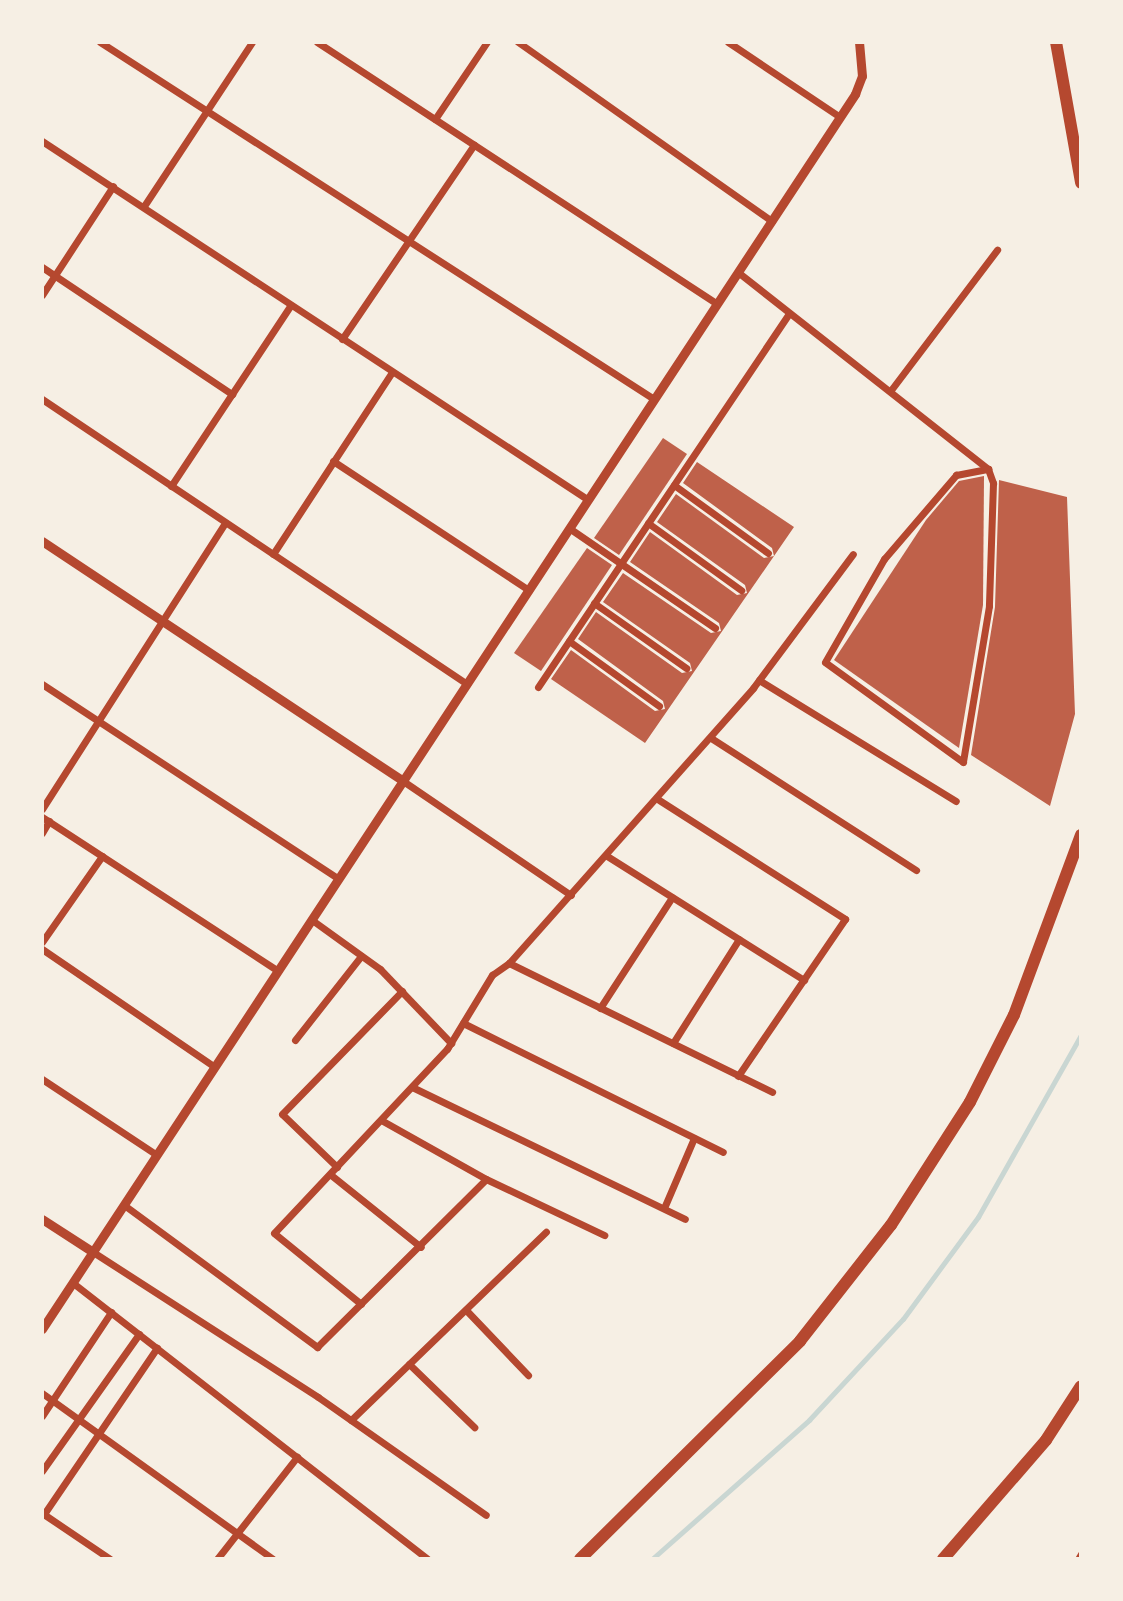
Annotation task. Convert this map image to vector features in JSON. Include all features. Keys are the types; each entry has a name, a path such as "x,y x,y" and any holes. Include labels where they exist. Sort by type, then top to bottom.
{"highway":[{"path":"1056,42 1081,183"},
{"path":"580,1559 800,1341 891,1225 970,1102 1014,1015 1081,835"},
{"path":"943,1559 1046,1440 1081,1386"}],"street":[{"path":"100,42 654,399"},
{"path":"144,206 252,42"},
{"path":"317,42 717,304"},
{"path":"435,119 487,42"},
{"path":"518,42 772,221"},
{"path":"728,42 840,117"},
{"path":"43,1326 840,117 862,76 859,42"},
{"path":"42,141 587,499"},
{"path":"342,339 474,145"},
{"path":"42,295 113,186"},
{"path":"891,390 997,250"},
{"path":"42,267 232,394"},
{"path":"739,273 988,469 993,483 989,606 963,762 825,662 884,559 956,475 988,469"},
{"path":"171,486 291,305"},
{"path":"538,687 789,314"},
{"path":"273,554 392,372"},
{"path":"42,399 467,684"},
{"path":"333,461 529,590"},
{"path":"674,485 768,553"},
{"path":"42,809 100,723 161,620 225,523"},
{"path":"648,523 741,590"},
{"path":"569,528 715,628"},
{"path":"42,541 571,895"},
{"path":"361,1304 274,1233 451,1043 492,975 509,963 659,800 759,680 853,554"},
{"path":"594,603 686,668"},
{"path":"569,641 659,706"},
{"path":"759,680 956,801"},
{"path":"42,684 339,879"},
{"path":"711,738 916,870"},
{"path":"659,800 845,919 738,1076"},
{"path":"42,833 46,819 278,971"},
{"path":"42,942 102,856"},
{"path":"607,856 804,980"},
{"path":"600,1008 672,897"},
{"path":"312,920 402,991 451,1043"},
{"path":"673,1043 739,939"},
{"path":"42,949 215,1067"},
{"path":"295,1040 361,956"},
{"path":"509,963 772,1092"},
{"path":"337,1167 282,1114 402,991"},
{"path":"463,1023 723,1152"},
{"path":"42,1079 157,1155"},
{"path":"412,1087 685,1219"},
{"path":"381,1120 486,1179 604,1235"},
{"path":"664,1208 694,1138"},
{"path":"331,1175 421,1247"},
{"path":"124,1205 317,1347 421,1247 486,1179"},
{"path":"42,1219 351,1420 486,1515"},
{"path":"351,1420 546,1232"},
{"path":"73,1283 427,1559"},
{"path":"466,1310 528,1375"},
{"path":"42,1416 111,1312"},
{"path":"42,1471 139,1334"},
{"path":"110,1559 43,1513 157,1348"},
{"path":"409,1364 474,1427"},
{"path":"42,1393 273,1559"},
{"path":"217,1559 297,1457"}],"building":[{"path":"663,438 687,454 619,555 594,538"},
{"path":"697,462 794,527 774,556 772,548 683,483"},
{"path":"984,476 983,605 959,748 834,660 926,520 959,481"},
{"path":"999,480 1067,497 1075,714 1050,806 971,755 995,607"},
{"path":"676,494 764,558 774,556 645,743 551,679 571,650 655,711 665,709 663,701 578,639 596,612 682,673 692,671 690,663 603,602 623,573 711,633 721,631 719,623 630,562 650,532 737,595 747,593 745,585 657,522"},
{"path":"587,548 612,565 541,671 514,653"}],"waterway":[{"path":"652,1559 809,1420 903,1319 978,1217 1081,1035"}]}
